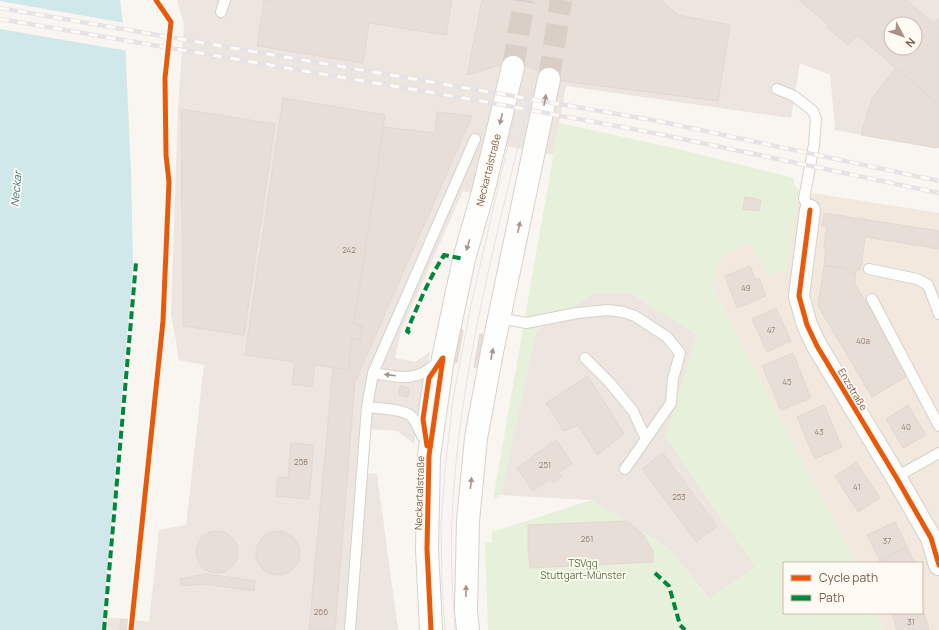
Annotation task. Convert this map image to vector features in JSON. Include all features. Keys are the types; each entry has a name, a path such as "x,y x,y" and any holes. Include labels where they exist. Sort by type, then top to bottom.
{"main road":[{"name":"Neckartalstraße","path":"431,630 427,548 429,456 443,358 464,259 483,192 513,67"},
{"path":"468,630 466,610 468,521 475,446 499,318 549,79"}],"street":[{"name":"Enzstraße","path":"810,210 799,296 807,325 817,346 931,538 939,565"}],"lane":[{"path":"221,12 225,0"},
{"path":"777,89 794,96 813,111 816,119 814,145 804,199 810,210"},
{"path":"350,630 367,407 373,373 475,139"},
{"path":"869,269 917,279 928,285 939,314"},
{"path":"872,299 939,426"},
{"path":"499,318 526,322 577,313 608,310 623,312 634,316 667,337 680,353 673,379 670,403 625,469"},
{"path":"373,373 408,377 417,376 428,371 443,358"},
{"path":"585,358 610,383 633,411 646,439"},
{"path":"367,407 400,411 411,416 418,428 429,456"},
{"path":"896,477 939,453"}],"shaded area":[{"path":"177,0 939,0 939,148 834,130 835,125 830,75 800,63 791,118 566,86 553,155 485,142 472,193 463,191 401,331 395,358 415,362 430,352 414,444 397,431 370,429 366,473 377,474 398,630 102,630 103,617 149,622 159,530 186,525 204,365 179,360 171,314 178,107 184,25"},
{"path":"799,191 939,213 939,630 883,630 876,614 923,614 923,562 855,562 712,288 722,257 750,242 768,276 787,270"},
{"path":"595,293 631,293 697,335 666,437 756,568 709,599 669,549 592,500 501,495 536,331"}],"green space":[{"name":"TSVgg Stuttgart-Münster","path":"559,123 674,148 794,178 794,184 799,191 787,270 768,276 750,242 722,257 712,288 855,562 783,562 783,614 876,614 883,630 488,630 485,543 492,542 492,532 592,500 669,549 708,599 756,568 666,437 697,335 631,293 595,293 536,331 501,495 493,500"}],"water":[{"name":"Neckar","path":"0,0 120,0 125,39 131,172 133,265 102,630 0,630"}],"pier":[{"path":"0,1 125,23 128,51 0,29"}],"building":[{"path":"264,0 452,0 446,35 369,23 363,63 257,46"},
{"path":"482,0 661,0 678,15 730,25 718,101 554,80 531,67 519,65 504,64 467,75"},
{"path":"799,0 906,0 939,28 939,105 857,35 848,45 827,27 829,26"},
{"path":"939,18 939,28 934,24"},
{"path":"896,68 939,105 939,146 937,148 861,135 872,98"},
{"path":"283,98 385,115 354,324 362,326 360,340 352,339 348,370 315,365 312,387 292,384 295,362 245,355"},
{"path":"181,109 275,124 244,335 183,326"},
{"path":"437,112 472,116 355,382 335,630 309,630 333,368 348,370 352,339 360,340 362,326 354,324 384,127 435,133"},
{"path":"745,197 761,200 759,211 743,209"},
{"path":"824,213 939,231 939,249 865,237 861,268 850,275 846,268 824,266 826,248 824,248 827,226 822,226"},
{"path":"750,266 756,280 759,278 766,296 737,308 725,276"},
{"path":"824,266 846,268 850,275 856,271 855,284 909,375 872,397 818,306"},
{"path":"776,308 791,341 767,352 752,319"},
{"path":"458,329 463,330 457,363 452,362"},
{"path":"480,334 485,335 479,368 474,367"},
{"path":"793,353 811,398 781,410 762,366"},
{"path":"588,376 624,434 597,455 578,425 564,431 546,403"},
{"path":"400,386 409,388 408,397 399,395"},
{"path":"824,405 842,447 815,459 797,417"},
{"path":"908,405 926,435 903,448 886,419"},
{"path":"556,440 572,463 559,473 562,476 553,483 550,479 533,491 517,468"},
{"path":"291,443 314,445 309,499 276,496 278,477 288,478"},
{"path":"663,453 717,526 696,542 642,469"},
{"path":"856,462 880,498 858,512 835,476"},
{"path":"627,521 642,533 653,551 653,562 530,568 528,525"},
{"path":"895,522 907,547 880,561 867,535"},
{"path":"217,531 232,537 238,552 232,567 217,573 202,567 196,552 202,537"},
{"path":"274,531 282,531 294,537 300,549 300,557 294,569 282,575 274,575 262,569 256,557 256,549 262,537"},
{"path":"907,547 914,562 878,562"},
{"path":"206,574 255,581 254,591 206,584 181,586 180,579"},
{"path":"923,608 929,630 897,630 892,614 923,614"},
{"path":"121,619 135,620 134,630 120,630"}],"tunnel":[{"path":"513,67 524,0"},
{"path":"549,79 561,0"}],"tram line":[{"path":"445,630 442,587 441,523 453,399 471,305 525,71"},
{"path":"455,630 451,535 456,464 463,408 483,296 535,75"}],"railway":[{"path":"0,8 658,121 939,181"},
{"path":"0,19 481,101 654,133 939,193"}],"marked path":[{"path":"443,258 444,255 464,259"},
{"path":"410,333 407,331 415,312 444,255"},
{"path":"104,630 136,263"},
{"path":"655,573 669,586 680,625 685,630"}],"cycle path":[{"path":"131,630 163,321 169,182 166,155 165,78 171,22 156,0"},
{"path":"810,210 799,296 807,325 817,346 931,538 939,565"},
{"path":"431,630 427,549 429,456 443,358"},
{"path":"427,446 423,419 429,378 442,359"}]}
